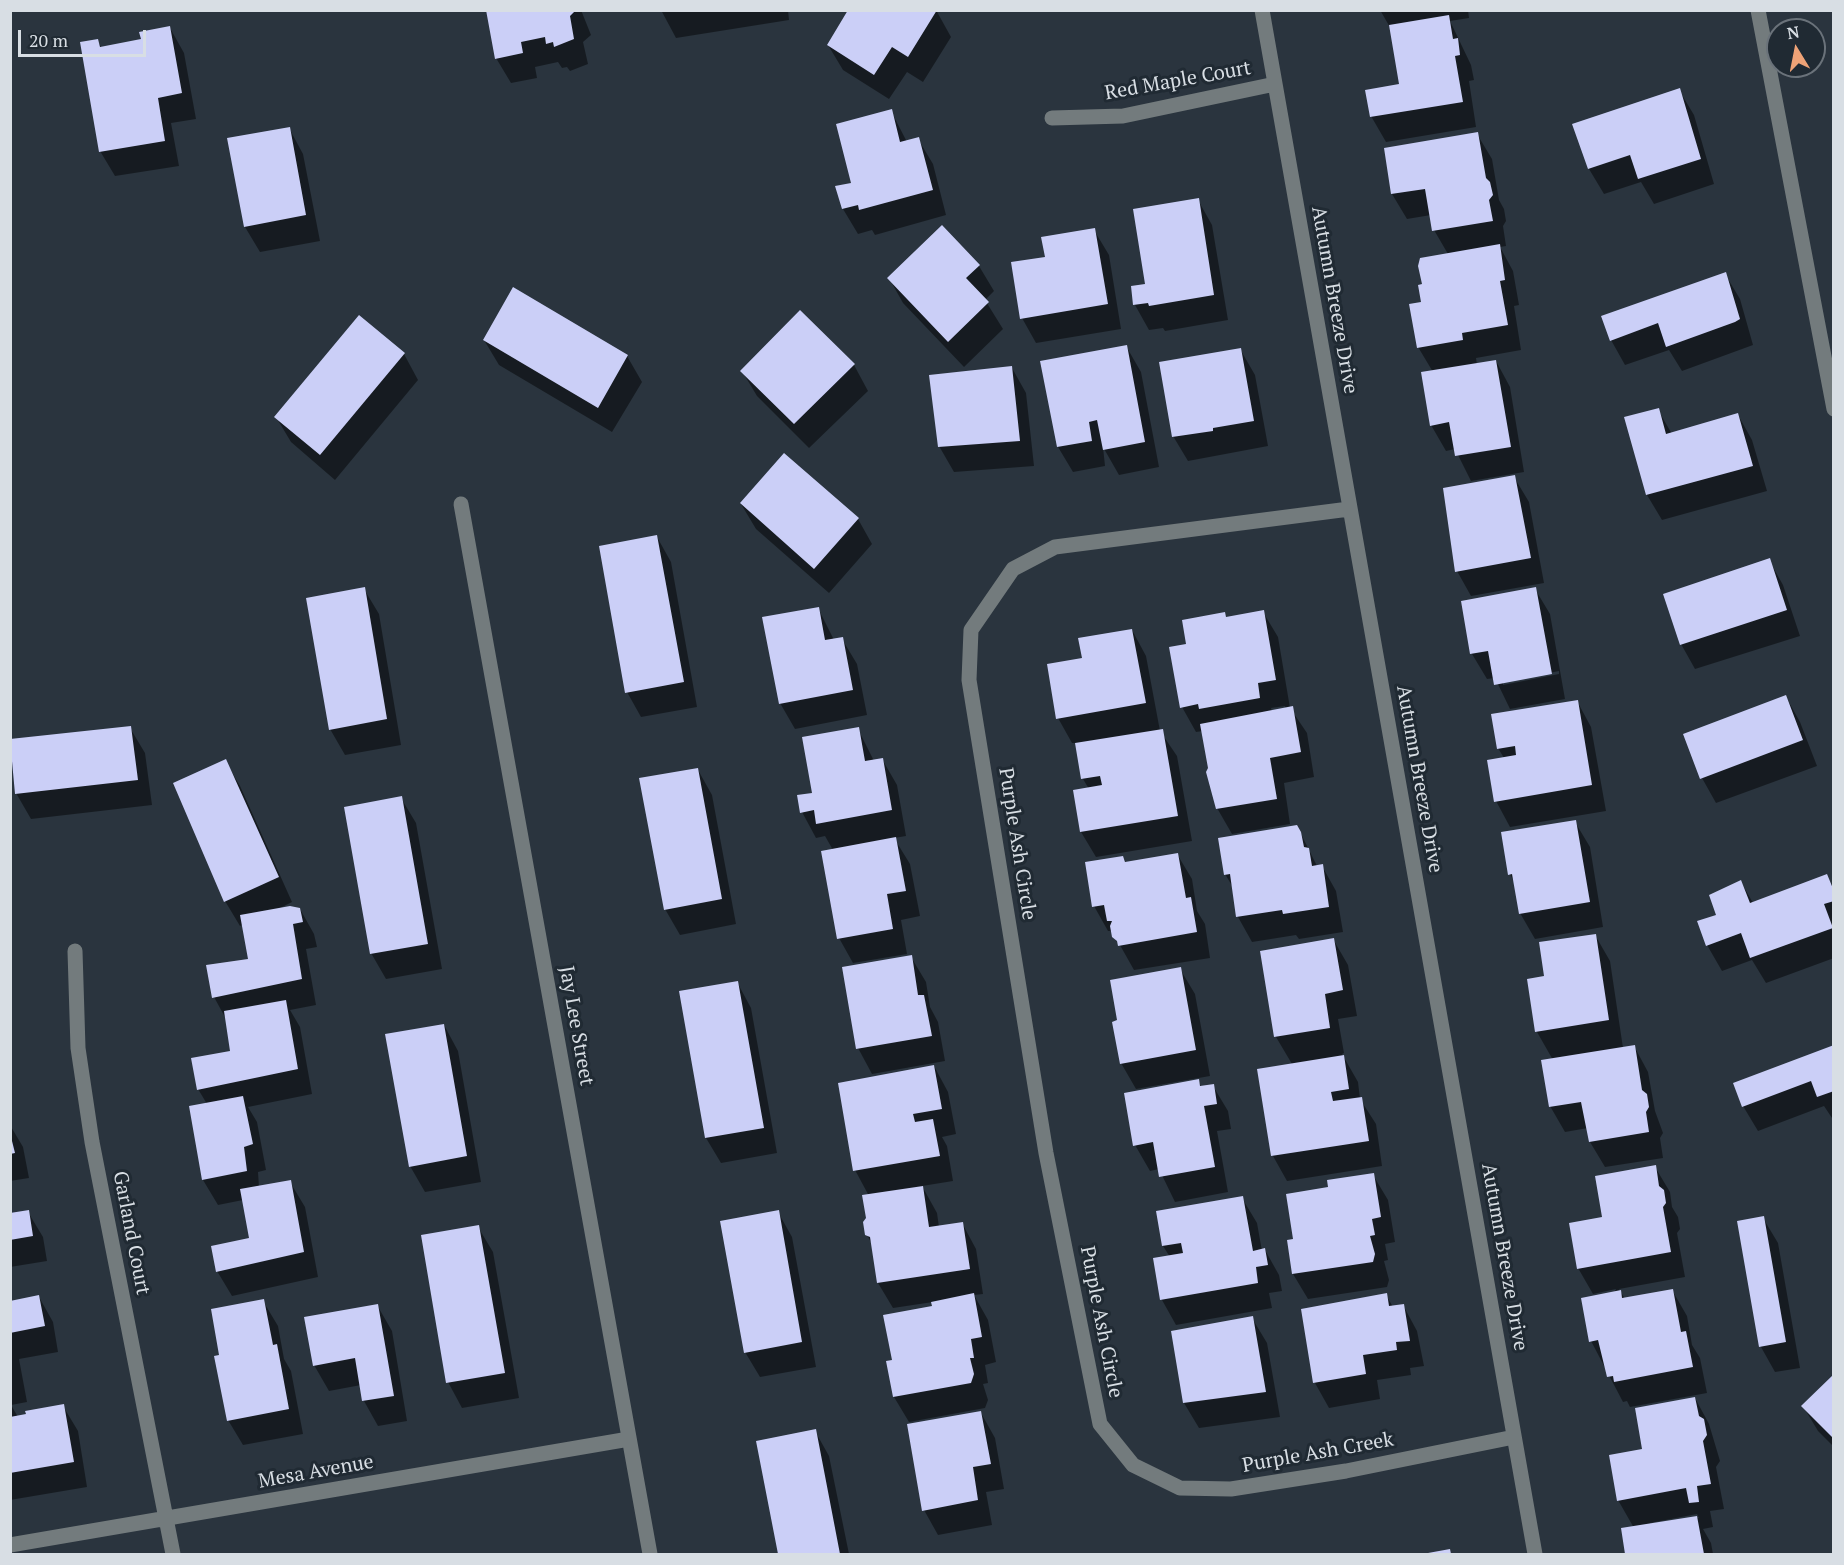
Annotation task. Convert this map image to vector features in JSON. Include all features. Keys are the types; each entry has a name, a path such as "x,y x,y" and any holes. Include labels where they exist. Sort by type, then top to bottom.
{"street":[{"name":"Autumn Breeze Drive","path":"1262,10 1536,1554"},
{"path":"1758,10 1833,409"},
{"name":"Red Maple Court","path":"1052,118 1123,116 1275,84"},
{"name":"Jay Lee Street","path":"461,504 650,1554"},
{"name":"Purple Ash Circle","path":"1133,1465 1100,1424 1046,1154 969,680 971,630 1013,569 1055,547 1349,509"},
{"name":"Garland Court","path":"75,951 78,1048 92,1142 173,1554"},
{"name":"Purple Ash Creek","path":"1133,1465 1180,1488 1231,1489 1346,1471 1514,1437"},
{"name":"Mesa Avenue","path":"10,1545 629,1439"}],"building":[{"path":"486,10 576,10 570,16 574,39 554,47 553,42 546,44 545,37 521,42 523,53 495,59"},
{"path":"848,10 937,10 908,57 892,47 874,75 827,45"},
{"path":"1449,15 1453,39 1458,38 1460,55 1455,56 1463,102 1370,117 1365,90 1399,84 1389,25"},
{"path":"170,26 182,93 158,98 165,141 99,152 80,42 98,39 100,47 141,39 139,32"},
{"path":"1680,88 1701,159 1638,179 1630,155 1588,169 1572,124"},
{"path":"892,109 900,142 919,137 933,190 859,210 858,205 842,209 835,186 851,183 836,124"},
{"path":"290,127 306,215 244,227 227,138"},
{"path":"1478,132 1486,178 1490,182 1493,195 1489,200 1493,221 1432,231 1425,189 1391,194 1384,148"},
{"path":"1199,198 1214,295 1149,306 1148,303 1133,305 1131,286 1145,284 1133,209"},
{"path":"942,225 980,265 966,278 989,302 948,342 887,278"},
{"path":"1095,228 1108,304 1020,319 1011,262 1045,257 1041,237"},
{"path":"1500,244 1505,280 1500,281 1508,325 1462,333 1463,340 1417,348 1409,304 1421,302 1418,285 1422,284 1418,266 1420,258"},
{"path":"1726,272 1740,319 1735,322 1666,347 1658,323 1610,341 1601,316"},
{"path":"513,287 628,355 598,408 483,340"},
{"path":"800,310 855,364 794,424 740,371"},
{"path":"359,315 405,353 320,455 274,417"},
{"path":"1127,345 1145,442 1103,450 1097,420 1089,422 1092,441 1057,447 1040,361"},
{"path":"1241,348 1254,421 1213,428 1213,431 1172,437 1159,362"},
{"path":"1496,360 1511,447 1455,456 1449,422 1430,426 1421,372"},
{"path":"1012,366 1020,441 938,447 929,375"},
{"path":"1659,408 1666,434 1738,413 1753,466 1646,495 1624,417"},
{"path":"784,453 859,518 814,569 740,503"},
{"path":"1515,475 1531,558 1455,572 1443,488"},
{"path":"657,535 684,682 625,693 599,546"},
{"path":"1770,558 1787,610 1680,645 1663,594"},
{"path":"365,587 387,719 329,730 306,598"},
{"path":"1536,587 1552,674 1494,685 1488,651 1470,654 1461,601"},
{"path":"819,607 825,640 843,637 853,690 779,704 762,617"},
{"path":"1264,610 1276,680 1258,683 1260,698 1199,709 1198,704 1180,708 1169,647 1186,644 1182,620 1225,612 1226,617"},
{"path":"1132,629 1146,703 1056,719 1047,664 1082,658 1078,638"},
{"path":"1786,695 1803,740 1700,779 1683,734"},
{"path":"1578,700 1592,785 1494,802 1487,760 1516,755 1515,746 1497,749 1491,714"},
{"path":"1293,706 1301,752 1270,758 1277,799 1216,809 1206,772 1208,768 1200,724"},
{"path":"131,726 138,780 15,794 10,739"},
{"path":"859,727 865,761 883,758 892,810 816,824 814,810 800,813 797,795 812,793 802,737"},
{"path":"1163,729 1178,816 1080,832 1073,790 1102,785 1100,776 1081,779 1075,743"},
{"path":"226,759 279,877 224,902 173,783"},
{"path":"698,768 722,899 664,910 639,778"},
{"path":"402,796 428,944 370,954 344,807"},
{"path":"1576,820 1590,902 1519,914 1512,874 1508,875 1501,832"},
{"path":"1297,825 1304,847 1309,848 1312,866 1323,864 1329,907 1283,914 1282,910 1236,917 1230,874 1224,875 1218,838"},
{"path":"896,837 906,891 887,894 893,929 837,939 821,851"},
{"path":"1178,853 1186,898 1191,897 1197,932 1118,946 1117,941 1112,937 1110,926 1112,921 1107,921 1104,905 1092,907 1085,862 1123,856 1125,862"},
{"path":"1827,874 1834,891 1834,901 1824,904 1833,928 1750,958 1741,933 1706,946 1697,921 1716,915 1709,895 1741,880 1750,903"},
{"path":"290,906 300,908 303,922 293,924 302,979 212,998 206,965 248,959 240,915"},
{"path":"1596,934 1609,1020 1535,1032 1527,979 1544,976 1539,942"},
{"path":"1334,938 1343,990 1325,994 1330,1028 1274,1037 1260,951"},
{"path":"912,955 918,995 924,995 932,1036 856,1049 842,967"},
{"path":"1181,967 1196,1050 1120,1064 1112,1022 1117,1020 1110,980"},
{"path":"738,981 764,1128 705,1138 679,991"},
{"path":"286,1000 298,1069 197,1090 191,1058 230,1051 224,1011"},
{"path":"444,1024 467,1156 409,1167 385,1034"},
{"path":"1635,1045 1642,1090 1647,1094 1649,1107 1646,1112 1649,1132 1589,1142 1581,1102 1549,1107 1541,1060"},
{"path":"1834,1045 1834,1091 1817,1097 1811,1081 1742,1107 1733,1083"},
{"path":"1344,1055 1349,1089 1331,1092 1333,1101 1362,1097 1369,1141 1271,1156 1257,1069"},
{"path":"934,1065 942,1109 913,1114 915,1122 933,1119 940,1156 853,1171 838,1083"},
{"path":"1199,1079 1200,1086 1214,1084 1217,1104 1204,1106 1215,1167 1159,1177 1153,1142 1133,1146 1124,1093"},
{"path":"243,1096 253,1144 244,1147 247,1171 202,1180 189,1106"},
{"path":"10,1133 15,1153 10,1154"},
{"path":"1656,1165 1659,1186 1664,1190 1666,1203 1663,1207 1671,1252 1577,1269 1569,1223 1602,1217 1595,1176"},
{"path":"1374,1173 1381,1217 1372,1219 1375,1235 1370,1236 1375,1254 1373,1262 1292,1274 1287,1240 1293,1239 1286,1194 1328,1187 1327,1180"},
{"path":"291,1180 304,1252 216,1272 211,1246 249,1238 240,1189"},
{"path":"923,1186 929,1227 963,1222 970,1269 877,1283 870,1237 865,1235 863,1222 866,1218 862,1195"},
{"path":"1243,1196 1253,1251 1265,1248 1268,1265 1256,1267 1258,1283 1160,1300 1153,1258 1183,1253 1181,1243 1162,1246 1156,1211"},
{"path":"29,1210 33,1236 10,1240 10,1213"},
{"path":"779,1210 802,1342 744,1353 720,1221"},
{"path":"1764,1216 1786,1342 1759,1347 1737,1221"},
{"path":"479,1225 505,1373 446,1383 421,1235"},
{"path":"1673,1289 1681,1332 1686,1331 1693,1367 1614,1382 1613,1376 1607,1377 1598,1340 1589,1342 1581,1298 1621,1290 1622,1298"},
{"path":"974,1293 982,1337 971,1339 974,1358 970,1358 974,1374 971,1383 893,1397 886,1361 892,1360 883,1315 932,1306 931,1302"},
{"path":"1387,1293 1389,1306 1404,1304 1410,1341 1396,1342 1397,1350 1363,1355 1366,1374 1313,1383 1301,1309"},
{"path":"39,1295 45,1326 10,1333 10,1301"},
{"path":"264,1299 273,1345 277,1344 289,1409 227,1421 214,1356 219,1355 211,1309"},
{"path":"378,1304 394,1396 362,1401 355,1358 313,1366 304,1317"},
{"path":"1253,1316 1266,1392 1183,1403 1171,1331"},
{"path":"1834,1374 1834,1439 1801,1406"},
{"path":"1695,1397 1699,1416 1704,1419 1707,1435 1703,1441 1711,1484 1697,1486 1699,1502 1689,1503 1686,1488 1617,1501 1609,1455 1642,1449 1635,1408"},
{"path":"64,1404 74,1462 10,1473 10,1417 26,1414 25,1411"},
{"path":"981,1411 991,1464 973,1467 978,1500 922,1511 907,1424"},
{"path":"816,1429 840,1554 778,1554 756,1441"},
{"path":"1697,1516 1704,1554 1625,1554 1621,1528"},
{"path":"1450,1549 1451,1554 1428,1554 1428,1553"}]}
